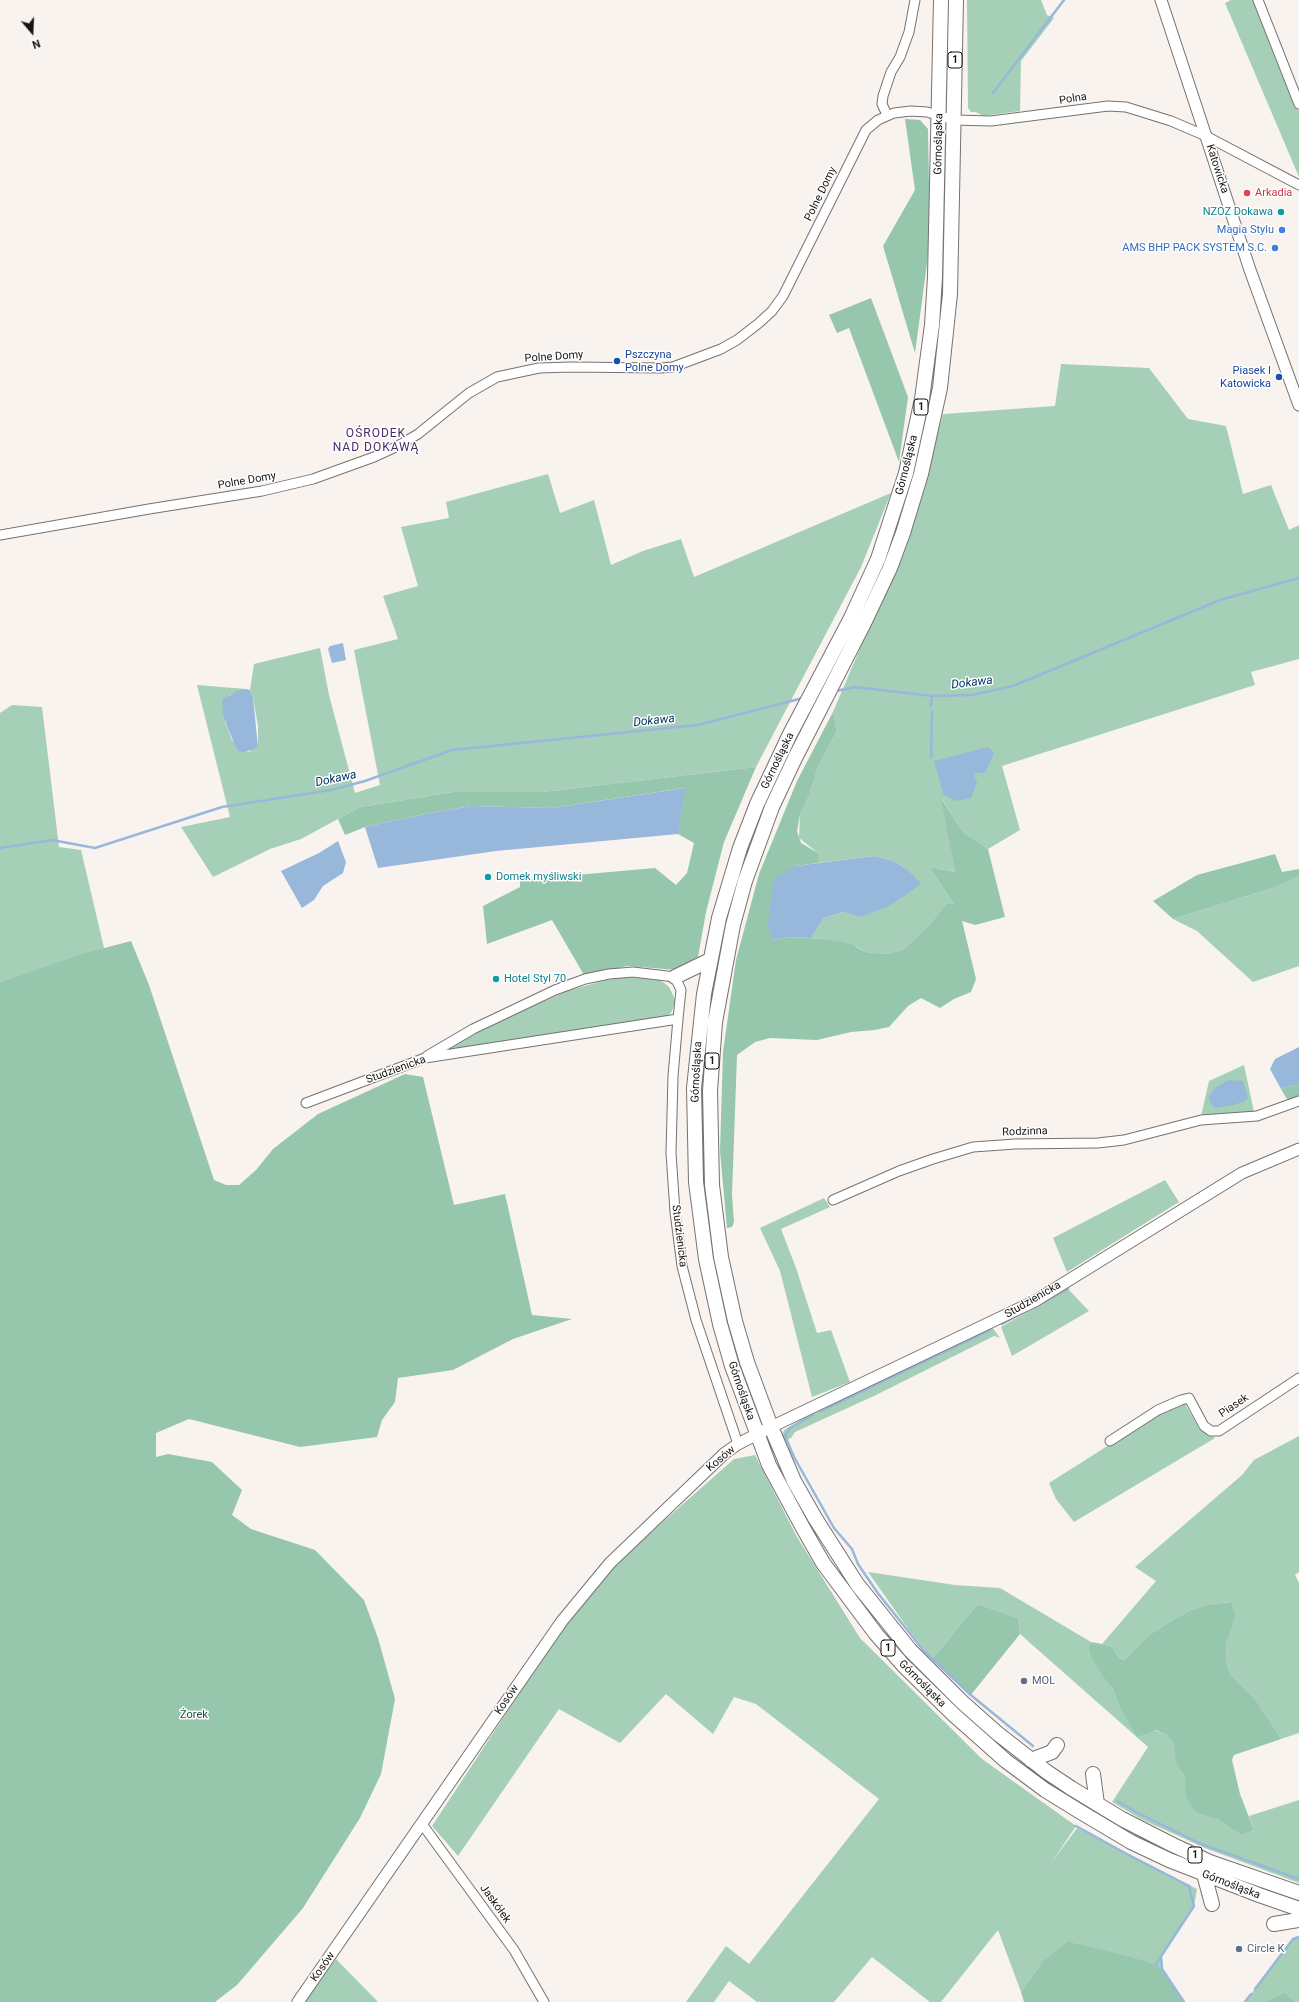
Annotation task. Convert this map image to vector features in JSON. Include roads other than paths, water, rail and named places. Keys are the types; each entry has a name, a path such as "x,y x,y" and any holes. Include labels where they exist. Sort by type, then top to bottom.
{"main road":[{"name":"Górnośląska","path":"941,0 935,277 932,325 922,399 906,473 881,551 851,618 819,678 768,781 740,848 719,918 704,994 696,1069 696,1182 706,1259 720,1324 732,1366 756,1435 781,1487 823,1562 876,1634 928,1691 1006,1761 1045,1790 1131,1842 1204,1874 1299,1909"},
{"name":"Górnośląska","path":"956,0 948,325 940,388 932,431 919,481 892,561 865,621 821,705 772,807 745,881 726,962 715,1022 712,1055 710,1152 712,1185 721,1257 738,1335 771,1427 794,1481 815,1518 857,1584 885,1621 923,1664 962,1702 1031,1760 1097,1804 1142,1830 1210,1862 1299,1893"},
{"path":"675,977 710,960"},
{"path":"1031,1760 1052,1752 1057,1745"},
{"path":"1093,1774 1097,1804"},
{"path":"1204,1874 1212,1904"},
{"path":"1274,1924 1299,1920"}],"street":[{"path":"887,115 882,104 883,96 891,72 900,57 908,32 915,0"},
{"name":"Katowicka","path":"1161,0 1250,270 1299,405"},
{"path":"1258,0 1299,104"},
{"name":"Polna","path":"939,117 954,120 991,121 1108,106 1126,107 1171,121 1206,136 1299,185"},
{"name":"Polne Domy","path":"0,536 149,509 262,491 313,479 396,448 418,434 463,398 497,378 539,368 673,367 720,349 736,340 759,323 783,296 821,223 860,139 871,124 887,115 912,111 927,112 939,117"},
{"path":"425,1058 432,1052 472,1029 555,990 585,979 609,974 633,972 675,977"},
{"name":"Studzienicka","path":"675,977 681,990 673,1076 671,1153 675,1212 682,1266 696,1320 738,1444"},
{"name":"Studzienicka","path":"306,1103 425,1058 678,1019"},
{"name":"Rodzinna","path":"833,1200 899,1171 973,1147 1015,1144 1098,1143 1124,1140 1201,1120 1256,1116 1299,1101"},
{"name":"Studzienicka","path":"756,1435 1034,1301 1242,1173 1299,1149"},
{"name":"Piasek","path":"1110,1441 1158,1410 1180,1400 1189,1398 1204,1426 1211,1432 1219,1431 1299,1378"},
{"name":"Kosów","path":"298,2002 562,1621 590,1586 633,1540 711,1466 738,1444 756,1435"},
{"name":"Jaskółek","path":"422,1824 514,1950 544,2002"}],"water":[{"path":"343,643 346,660 332,663 328,649 330,646"},
{"path":"246,689 250,690 253,697 258,747 253,750 242,752 238,751 228,729 223,714 222,700 237,691"},
{"path":"988,747 994,753 985,773 973,773 977,783 971,798 956,801 943,794 934,761"},
{"path":"685,788 678,834 496,851 378,868 365,827 471,806 552,808"},
{"path":"338,841 346,862 343,873 323,886 314,900 302,908 281,871 319,853"},
{"path":"875,856 893,861 907,869 921,884 889,906 860,917 843,912 824,918 811,938 790,937 772,940 768,926 773,880 795,866"},
{"path":"1299,1047 1299,1084 1281,1089 1270,1069 1275,1059"},
{"path":"1229,1080 1243,1081 1248,1098 1243,1102 1215,1108 1211,1104 1209,1097 1216,1087"}],"waterway":[{"path":"993,93 1064,0"},
{"name":"Dokawa","path":"836,691 855,687 932,696 972,695 1013,686 1220,600 1299,578"},
{"path":"931,706 932,696"},
{"name":"Dokawa","path":"0,848 52,840 95,848 222,807 331,790 365,781 452,750 698,725 803,698"},
{"path":"931,757 932,712"},
{"path":"1002,1324 1068,1289"},
{"path":"821,1411 990,1330"},
{"path":"813,1415 790,1428 785,1436 794,1457 834,1528 852,1549 858,1564 877,1592 924,1651 972,1696 1033,1746"},
{"path":"1117,1801 1201,1844 1299,1879"},
{"path":"1076,1826 1189,1886 1194,1906 1156,1964"},
{"path":"1255,1989 1293,1939 1299,1937"},
{"path":"1161,1956 1162,1969 1184,2002"},
{"path":"1245,2002 1251,1994"}],"place":[{"name":"Arkadia","path":"1247,193"},
{"name":"NZOZ Dokawa","path":"1281,212"},
{"name":"Magia Stylu","path":"1282,230"},
{"name":"AMS BHP PACK SYSTEM S.C.","path":"1275,248"},
{"name":"Pszczyna Polne Domy","path":"617,361"},
{"name":"Piasek I Katowicka","path":"1279,377"},
{"name":"Domek myśliwski","path":"488,877"},
{"name":"Hotel Styl 70","path":"496,979"},
{"name":"MOL","path":"1024,1681"},
{"name":"Circle K","path":"1239,1949"}],"district":[{"name":"OŚRODEK NAD DOKAWĄ","path":"376,441"}],"park label":[{"name":"Żorek","path":"194,1715"}]}
